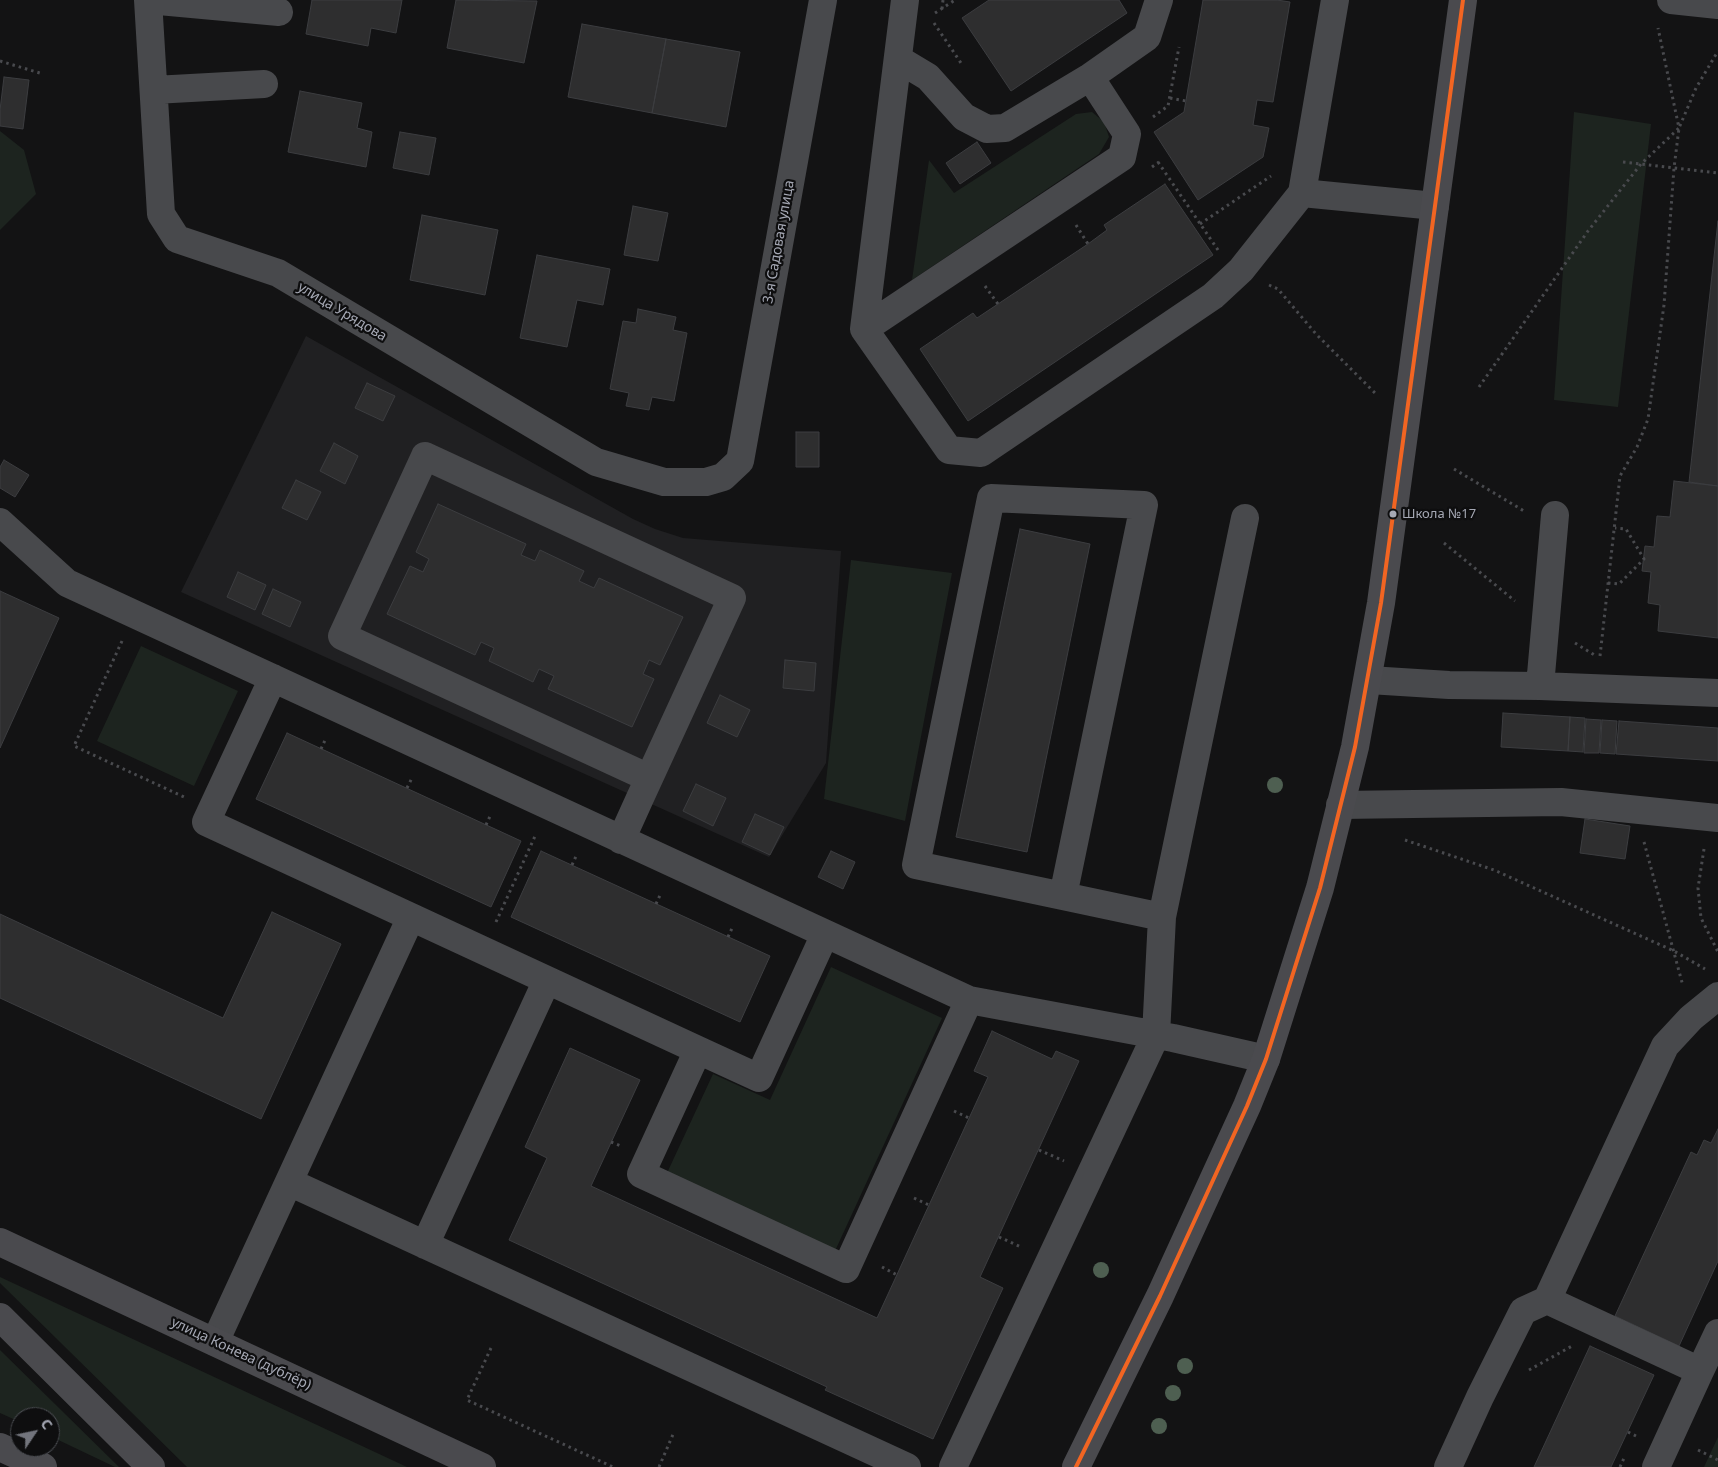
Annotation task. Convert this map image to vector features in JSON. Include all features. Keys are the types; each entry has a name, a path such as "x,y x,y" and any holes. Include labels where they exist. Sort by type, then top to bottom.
{"main road":[{"path":"1076,1467 1164,1288 1266,1059 1320,888 1355,747 1369,680 1383,593 1463,0"},
{"name":"улица Конева (дублёр)","path":"0,1242 482,1467"},
{"path":"0,1317 151,1467"},
{"path":"0,1446 43,1467"}],"street":[{"name":"улица Урядова","path":"148,0 161,214 177,239 278,273 596,462 664,482 706,482 723,477"},
{"path":"148,0 279,12"},
{"name":"3-я Садовая улица","path":"723,477 740,461 823,0"},
{"path":"898,59 928,77 964,117 986,129 1005,128 1090,76 1147,37 1158,0"},
{"path":"913,6 898,59 864,329 949,450 980,453 1213,296 1241,270 1302,192 1335,0"},
{"path":"1671,0 1718,5"},
{"path":"864,329 1122,157 1127,134 1090,76"},
{"path":"154,90 264,84"},
{"path":"1302,192 1435,206"},
{"path":"621,840 732,598 424,456 342,636 649,778"},
{"path":"1063,896 1144,505 991,498 916,865 1162,917"},
{"path":"953,1467 1156,1035 1162,917 1245,518"},
{"path":"0,522 67,583 969,1000 1156,1035 1266,1059"},
{"path":"1540,686 1554,522"},
{"path":"272,678 206,822 698,1050 759,1078 825,934"},
{"path":"1369,680 1449,685 1540,686 1718,693"},
{"path":"1340,805 1561,802 1714,817"},
{"path":"215,1342 411,917"},
{"path":"425,1244 547,980"},
{"path":"1448,1467 1524,1311 1547,1300 1665,1046 1691,1018 1714,984"},
{"path":"698,1050 641,1174 846,1269 969,1000"},
{"path":"289,1182 907,1467"},
{"path":"1547,1300 1700,1371"},
{"path":"1656,1467 1718,1333"}],"path":[{"path":"942,8 943,0"},
{"path":"913,6 942,8 955,0"},
{"path":"1658,27 1679,128"},
{"path":"1168,106 1180,39"},
{"path":"1597,688 1620,476 1637,446 1648,419 1664,305 1674,168 1679,128 1696,88 1718,51"},
{"path":"0,61 43,74"},
{"path":"1170,98 1186,101"},
{"path":"1479,386 1588,232 1641,164 1679,128"},
{"path":"1153,154 1220,253"},
{"path":"1151,168 1158,162"},
{"path":"1624,162 1718,173"},
{"path":"1200,224 1271,177 1273,167"},
{"path":"1072,221 1088,244"},
{"path":"982,281 998,304"},
{"path":"1278,289 1316,334 1375,393"},
{"path":"1454,469 1554,522"},
{"path":"1608,582 1620,584 1644,559 1626,529 1615,528"},
{"path":"134,614 74,746 212,810"},
{"path":"322,749 329,732"},
{"path":"407,788 415,771"},
{"path":"492,930 549,806"},
{"path":"486,825 493,808"},
{"path":"1634,808 1653,868 1674,951"},
{"path":"1714,817 1698,888 1701,918 1718,952"},
{"path":"1405,840 1494,870 1674,951 1714,984"},
{"path":"572,865 580,848"},
{"path":"656,904 664,886"},
{"path":"728,937 736,920"},
{"path":"954,1111 969,1118"},
{"path":"611,1142 622,1147"},
{"path":"1039,1150 1055,1157"},
{"path":"914,1198 929,1205"},
{"path":"999,1236 1015,1244"},
{"path":"882,1268 897,1275"},
{"path":"1522,1374 1605,1327"},
{"path":"490,1348 467,1400 613,1467"},
{"path":"659,1467 674,1432"}],"shaded area":[{"path":"1092,112 1104,122 1109,137 1099,154 912,280 929,160 954,193 1076,114"},
{"path":"1574,112 1651,124 1618,407 1554,400"},
{"path":"0,131 24,150 36,194 0,230"},
{"path":"306,336 633,519 655,529 683,538 841,551 826,763 769,857 181,592"},
{"path":"851,560 952,573 905,821 824,799"},
{"path":"141,646 238,691 194,786 97,741"},
{"path":"831,967 942,1018 835,1251 667,1173 713,1074 770,1100"},
{"path":"0,1277 407,1467 187,1467 0,1283"},
{"path":"0,1350 58,1407 10,1407 10,1418 0,1413"},
{"path":"60,1409 119,1467 115,1467 60,1441"},
{"path":"1718,1437 1718,1467 1704,1467"}],"building":[{"path":"312,0 402,0 396,33 371,28 368,46 306,34"},
{"path":"456,0 537,1 524,63 447,48"},
{"path":"989,0 1119,0 1127,13 1011,91 962,18"},
{"path":"1203,0 1277,0 1290,2 1273,102 1257,100 1253,125 1269,128 1263,157 1198,200 1154,132 1184,112"},
{"path":"582,24 666,39 652,113 568,97"},
{"path":"666,39 740,52 726,127 652,113"},
{"path":"4,77 29,80 23,129 0,126"},
{"path":"300,91 362,103 357,128 372,132 366,167 288,152"},
{"path":"400,132 436,138 429,175 393,168"},
{"path":"977,142 991,163 960,184 946,163"},
{"path":"1165,184 1213,255 968,421 920,349 973,313 977,318 1088,244 1107,230 1104,225"},
{"path":"633,206 668,213 658,261 624,255"},
{"path":"422,215 498,230 485,295 410,280"},
{"path":"1718,221 1718,486 1689,482"},
{"path":"537,255 610,269 603,305 577,300 567,347 520,338"},
{"path":"638,309 676,317 673,330 687,333 674,401 652,397 649,410 626,406 629,393 610,389 623,321 636,323"},
{"path":"367,383 395,396 383,421 355,408"},
{"path":"796,432 819,432 819,467 796,467"},
{"path":"334,443 358,456 345,484 320,471"},
{"path":"4,460 29,475 15,497 0,488 0,467"},
{"path":"296,480 321,492 307,520 282,508"},
{"path":"1674,481 1718,486 1718,638 1658,631 1660,605 1648,603 1651,572 1642,571 1645,546 1654,547 1657,516 1670,517"},
{"path":"438,504 526,544 521,555 535,561 540,550 584,571 579,581 594,588 599,578 683,617 660,665 649,660 643,674 654,679 632,727 548,689 554,676 539,669 533,682 489,661 494,648 481,642 475,655 387,614 410,566 423,572 429,559 416,552"},
{"path":"1020,529 1090,544 1027,852 956,837"},
{"path":"238,572 266,585 255,610 227,597"},
{"path":"273,589 301,602 290,627 262,614"},
{"path":"0,591 59,618 0,748"},
{"path":"785,660 816,663 814,691 783,688"},
{"path":"720,695 750,710 737,737 707,723"},
{"path":"1503,713 1570,717 1568,751 1501,747"},
{"path":"1570,717 1585,718 1583,752 1568,751"},
{"path":"1586,719 1601,720 1599,753 1584,753"},
{"path":"1602,720 1617,721 1615,754 1600,753"},
{"path":"1619,721 1718,728 1718,761 1616,754"},
{"path":"287,733 521,841 491,907 256,799"},
{"path":"696,784 726,798 713,826 683,811"},
{"path":"755,814 784,827 770,855 742,842"},
{"path":"1585,819 1630,826 1625,859 1580,853"},
{"path":"541,851 770,956 740,1022 511,917"},
{"path":"831,851 855,862 843,889 818,877"},
{"path":"272,912 341,944 261,1119 0,998 0,914 223,1018"},
{"path":"992,1031 1052,1059 1056,1051 1079,1061 980,1277 1003,1288 933,1439 825,1390 827,1387 509,1240 547,1158 525,1147 570,1048 640,1080 591,1186 877,1318 988,1077 974,1071"},
{"path":"1718,1129 1718,1261 1679,1346 1615,1316 1691,1152 1697,1155 1704,1140 1711,1143"},
{"path":"1590,1346 1654,1375 1611,1467 1534,1467"}],"transit line":[{"path":"1076,1467 1160,1296 1247,1106 1266,1059 1320,888 1355,747 1381,603 1463,0"}],"place":[{"name":"Школа №17","path":"1393,514"}]}
